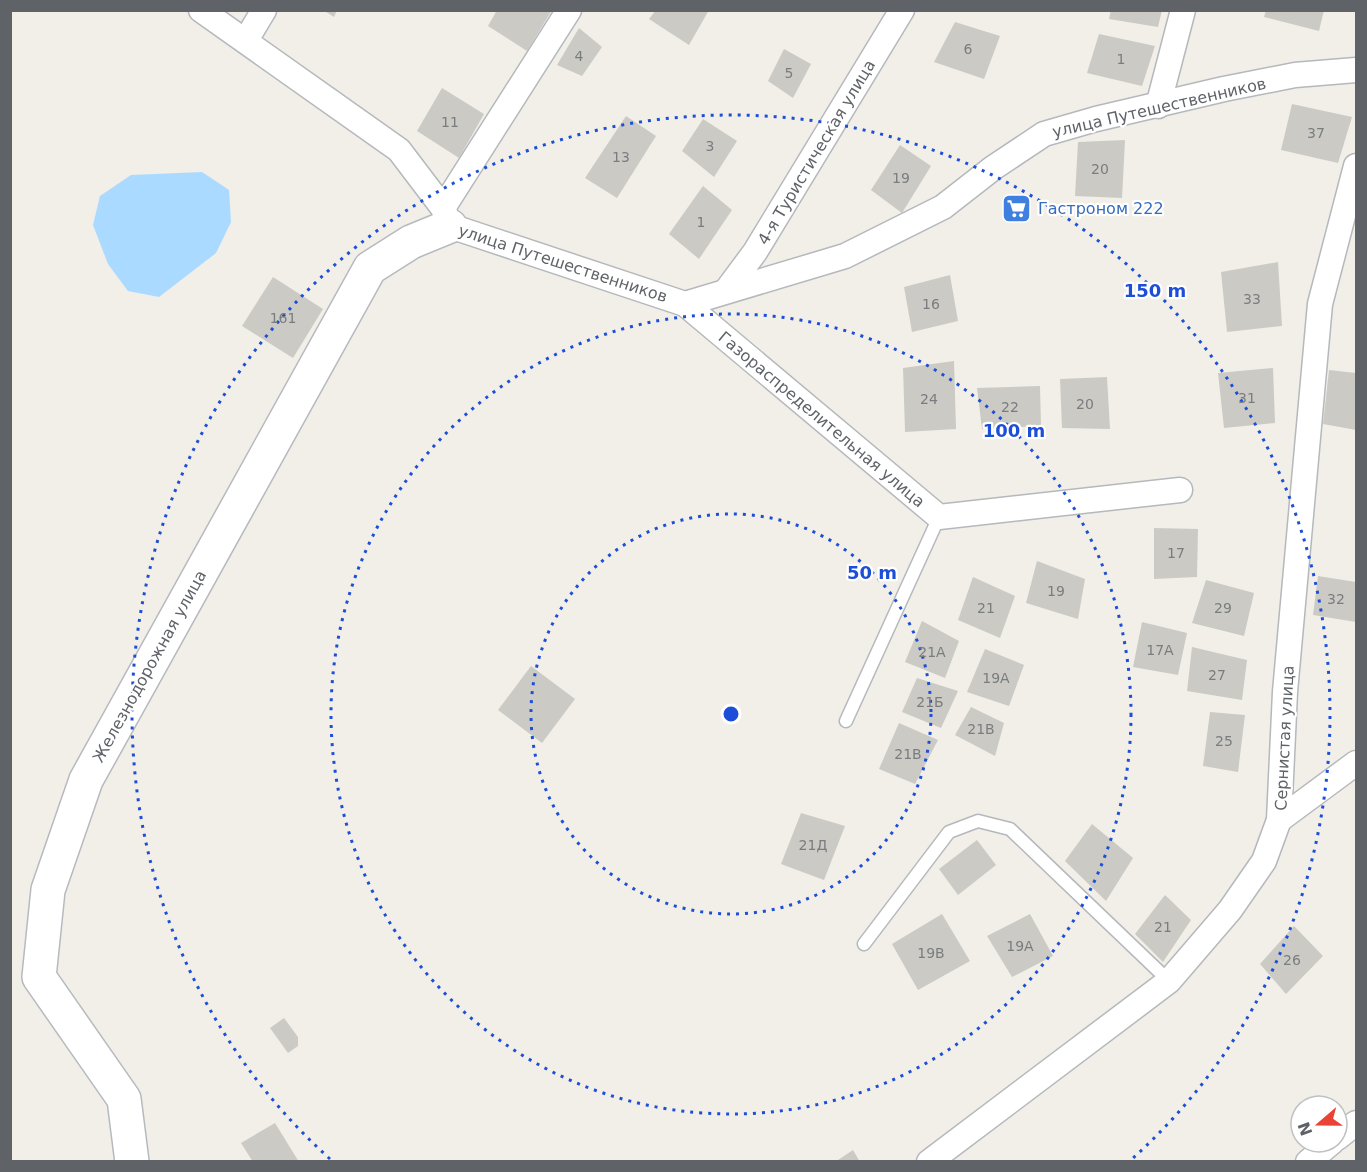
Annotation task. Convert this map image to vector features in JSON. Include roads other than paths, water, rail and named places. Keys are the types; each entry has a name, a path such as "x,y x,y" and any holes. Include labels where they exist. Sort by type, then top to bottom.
{"street":[{"name":"улица Путешественников","path":"201,10 399,150 447,217 686,304 845,256 943,207 993,168 1044,134 1224,88 1294,75 1356,70"},
{"path":"246,40 264,10"},
{"path":"447,217 569,10"},
{"name":"4-я Туристическая улица","path":"726,291 755,252 902,10"},
{"path":"1158,106 1184,10"},
{"name":"Сернистая улица","path":"929,1161 1169,981 1230,910 1264,861 1279,820 1286,692 1320,304 1356,166"},
{"name":"Железнодорожная улица","path":"132,1161 124,1099 39,977 48,890 86,780 370,268 447,217"},
{"name":"Газораспределительная улица","path":"686,304 939,518 1180,490"},
{"path":"1279,820 1356,763"}],"lane":[{"path":"846,721 939,518"},
{"path":"864,944 949,832 978,821 1010,829 1169,981"}],"water":[{"path":"202,172 229,190 231,222 216,253 159,297 128,291 108,264 93,225 100,196 131,175"}],"place":[{"name":"Гастроном 222","path":"1017,208"}]}
